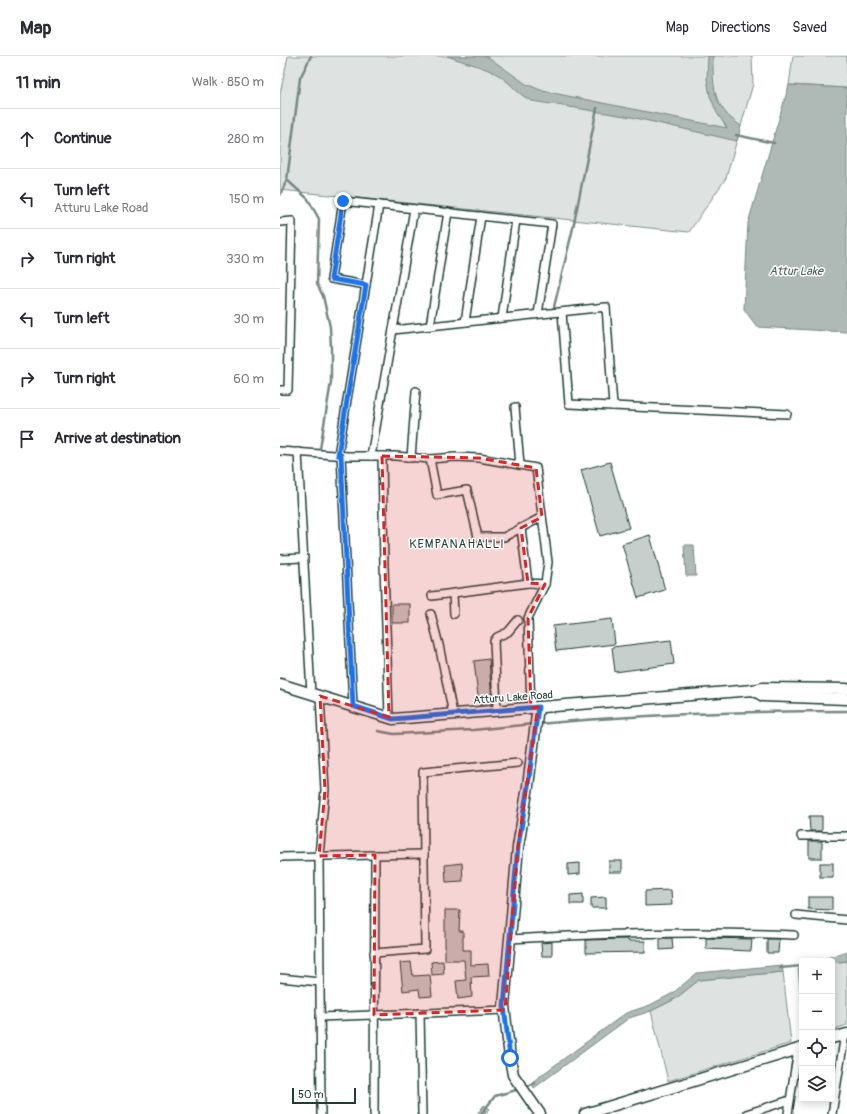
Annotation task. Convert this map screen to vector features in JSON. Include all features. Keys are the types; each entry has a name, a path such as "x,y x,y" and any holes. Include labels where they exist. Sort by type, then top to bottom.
{"street":[{"path":"366,285 331,279 343,201 552,224 538,314"},
{"path":"353,706 339,455 379,205"},
{"path":"371,456 414,209"},
{"path":"430,326 448,212"},
{"path":"465,322 481,216"},
{"path":"502,318 516,220"},
{"path":"280,222 292,221 288,390 280,390"},
{"path":"393,330 606,307 612,406"},
{"path":"562,312 570,404 787,414"},
{"path":"411,458 416,391"},
{"path":"515,407 520,465"},
{"path":"280,451 430,459 455,457 479,458 536,468 548,562 545,584 528,618 535,708 528,786 518,846 505,1010 513,1075 540,1114"},
{"path":"298,452 304,558 325,790 319,856 321,1114"},
{"path":"382,456 389,718"},
{"path":"430,459 436,495 467,490 478,537 504,537 542,517"},
{"path":"521,528 528,583"},
{"path":"280,559 304,558"},
{"path":"432,596 528,583 545,584"},
{"path":"453,594 454,614"},
{"path":"431,614 453,714"},
{"path":"497,707 494,641 497,637 508,632 518,620"},
{"name":"Atturu Lake Road","path":"280,684 393,719 754,690 763,688 847,689"},
{"name":"Atturu Lake Road","path":"754,690 763,696 847,699"},
{"path":"374,953 425,949 422,772 518,763"},
{"path":"801,836 847,836"},
{"path":"280,857 424,854"},
{"path":"374,1114 375,855"},
{"path":"796,915 847,920"},
{"path":"510,939 575,935 692,932 794,935"},
{"path":"280,978 320,982"},
{"path":"320,1017 505,1010"},
{"path":"420,1013 422,1114"},
{"path":"832,1114 846,1034 835,1037"},
{"path":"585,1114 604,1111 799,1048"},
{"path":"788,1114 799,1053"},
{"path":"746,1114 790,1100"}],"highlighted area":[{"path":"382,456 479,458 536,468 542,517 521,528 528,583 545,584 528,618 531,708 538,707 518,847 505,1010 374,1015 375,855 319,856 325,790 320,696 389,717"}],"shaded area":[{"path":"288,56 752,56 753,84 726,178 689,232 280,190 280,94"},
{"path":"793,56 847,56 847,88 789,85"},
{"path":"847,961 847,1025 835,1029 835,994 835,963"},
{"path":"783,972 791,1043 668,1081 651,1011 675,999 699,980"}],"water":[{"path":"447,56 488,57 526,84 543,91 727,128 717,113 710,96 707,79 708,56 713,56 714,87 719,104 731,119 741,126 737,141 631,117 532,101 523,96 500,76 481,67"},
{"name":"Attur Lake","path":"789,85 847,88 847,332 757,327 744,309 748,223"},
{"path":"684,545 694,545 696,576 686,576"},
{"path":"847,951 847,961 835,963 835,958 827,958"},
{"path":"782,965 783,972 699,980 675,999 651,1011 629,1018 534,1088 532,1082 626,1013 650,1005 673,993 697,973"},
{"path":"484,1105 490,1109 485,1114 477,1114"}],"building":[{"path":"610,462 629,528 600,536 581,470"},
{"path":"650,535 665,590 638,598 622,544"},
{"path":"392,604 410,604 410,623 392,623"},
{"path":"612,619 615,644 556,651 553,626"},
{"path":"671,640 674,664 615,672 612,647"},
{"path":"489,659 492,704 479,705 474,661"},
{"path":"809,816 822,816 822,831 810,831"},
{"path":"809,841 822,841 822,858 809,858"},
{"path":"609,861 622,861 622,872 609,872"},
{"path":"462,863 463,881 446,882 445,865"},
{"path":"580,863 580,874 568,875 568,864"},
{"path":"820,863 833,863 833,877 820,877"},
{"path":"671,890 672,905 645,906 645,891"},
{"path":"583,894 583,904 570,904 570,895"},
{"path":"606,897 606,908 591,908 591,898"},
{"path":"808,897 832,897 832,910 808,909"},
{"path":"445,910 460,910 459,931 463,931 463,950 471,950 471,965 488,964 489,976 471,977 472,997 458,999 456,981 466,980 464,960 445,960"},
{"path":"660,938 672,938 673,949 660,950"},
{"path":"706,938 752,939 751,951 706,949"},
{"path":"628,939 628,941 645,941 645,952 586,953 586,940"},
{"path":"767,939 779,939 778,953 767,953"},
{"path":"552,942 552,956 542,956 541,943"},
{"path":"443,961 444,974 432,975 431,962"},
{"path":"411,962 413,976 430,975 432,996 420,997 419,989 403,991 400,963"}],"waterway":[{"path":"311,56 300,78 287,180 308,199 319,219 317,284 323,296 330,327 331,348 331,382 320,449"},
{"path":"554,307 573,228 597,108"},
{"path":"736,135 774,143"},
{"path":"280,195 287,180"},
{"path":"538,724 692,714 847,711"},
{"path":"378,731 394,734 473,730 533,724"},
{"path":"780,968 799,966"},
{"path":"525,1087 535,1083"},
{"path":"481,1114 495,1096 520,1089"}],"district":[{"name":"KEMPANAHALLI","path":"457,544"}],"route":[{"path":"343,201 331,279 366,285 338,455 341,455 353,706 393,719 538,707 528,786 518,846 504,1006 510,1058"}]}
